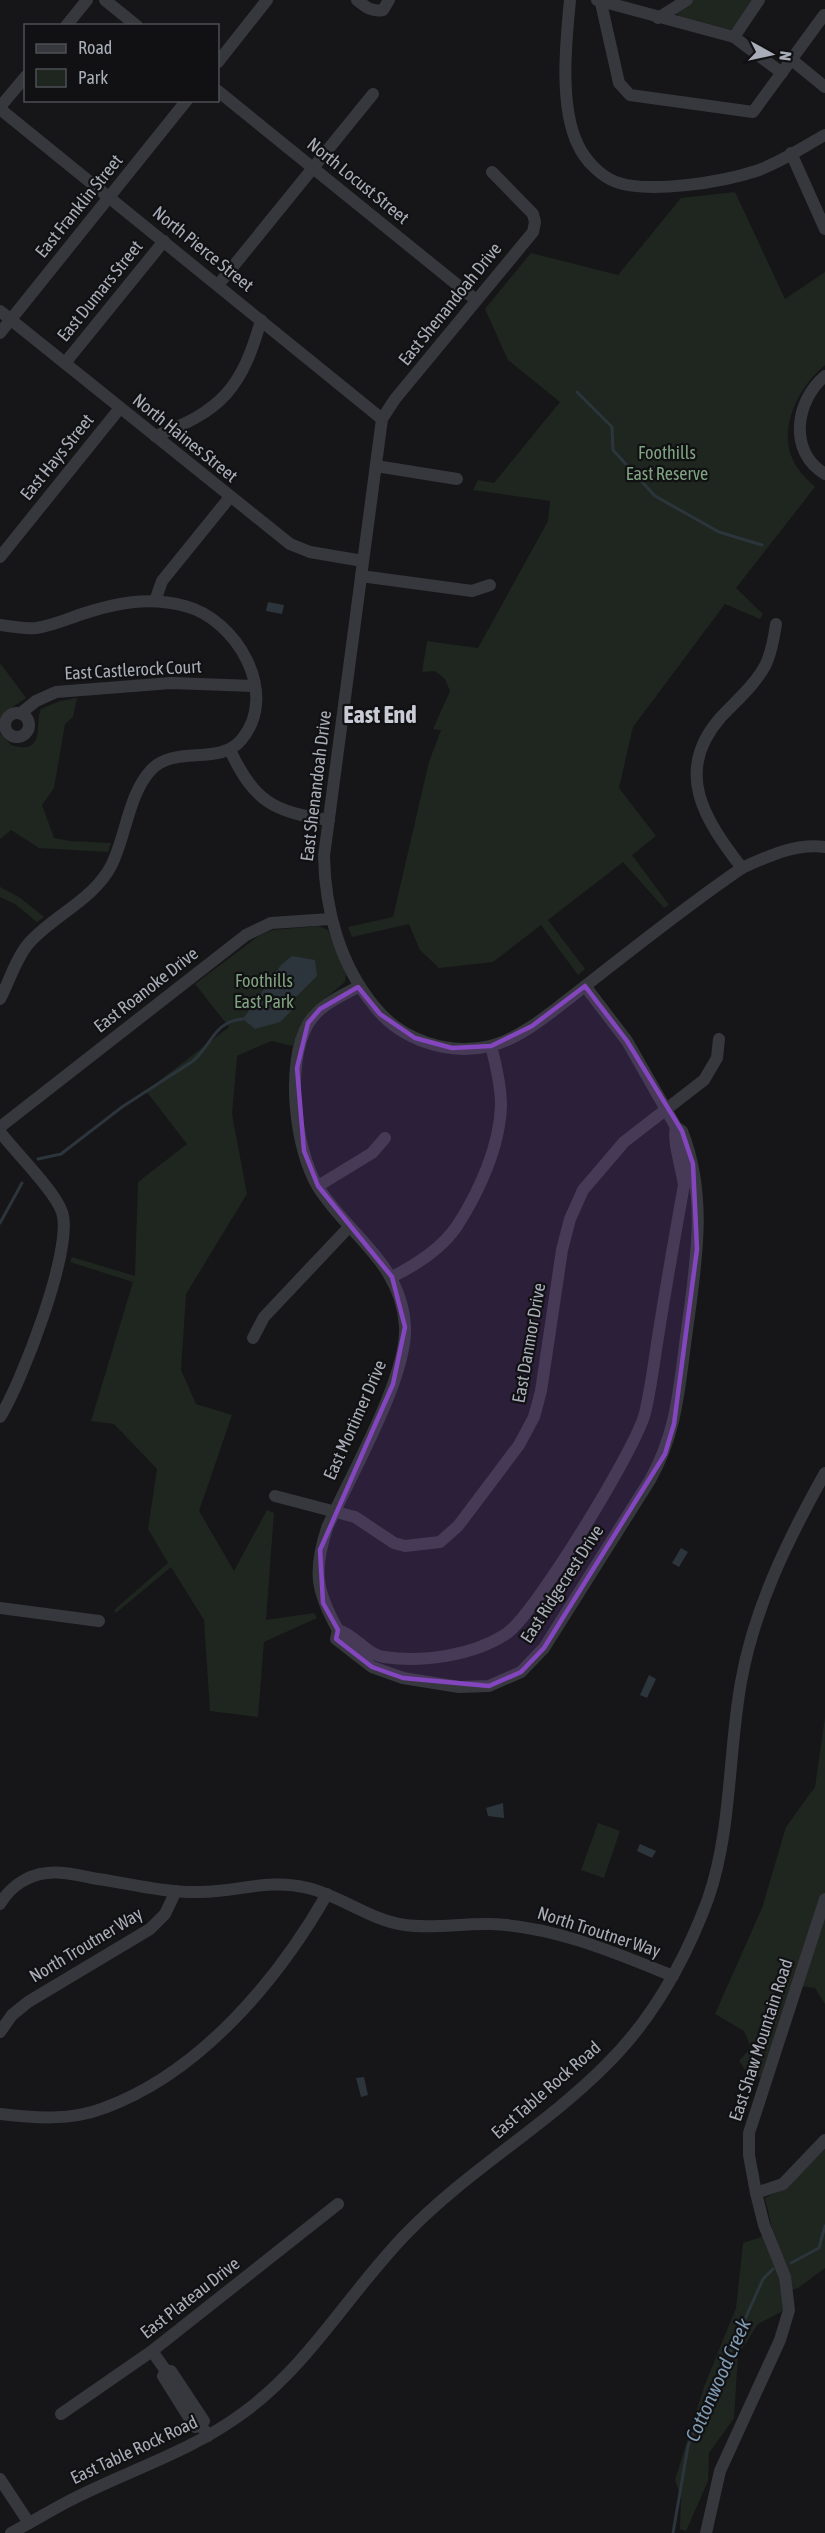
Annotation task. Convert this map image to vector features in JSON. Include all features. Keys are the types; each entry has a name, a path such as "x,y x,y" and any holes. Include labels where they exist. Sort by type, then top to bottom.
{"street":[{"path":"68,24 87,0"},
{"path":"105,0 135,24"},
{"path":"219,61 267,0"},
{"path":"357,0 369,9 386,5"},
{"path":"570,0 565,50 566,88 572,125 577,144 600,172 617,182 669,185 723,179 758,171 825,135"},
{"path":"658,18 687,0"},
{"path":"734,37 759,0"},
{"path":"782,73 734,37 599,1 619,83 630,95 753,112 792,60 824,15"},
{"path":"792,60 825,87"},
{"path":"0,108 24,78"},
{"name":"North Locust Street","path":"219,92 476,300"},
{"path":"218,285 373,94"},
{"name":"East Franklin Street","path":"0,333 185,102"},
{"name":"North Pierce Street","path":"0,108 382,419"},
{"path":"791,153 825,229"},
{"name":"East Shenandoah Drive","path":"492,172 533,214 535,222 533,232 395,399 382,419 329,820 324,880 330,919 358,987 380,1014 395,1027 415,1038 452,1048 491,1046 532,1026 742,868 771,855 798,848 825,847"},
{"name":"East Dumars Street","path":"65,363 164,241"},
{"name":"North Haines Street","path":"0,311 230,497 300,549 363,561"},
{"path":"155,436 204,415 219,403 243,371 261,320"},
{"path":"825,376 807,398 800,436 807,458 825,474"},
{"name":"East Hays Street","path":"0,557 120,408"},
{"path":"376,466 457,479"},
{"path":"155,601 162,581 230,497"},
{"path":"361,576 472,591 490,585"},
{"path":"0,625 24,629 45,627 116,604 155,601 195,609 224,627 245,654 254,686 254,708 249,728 242,740 230,750 210,754 175,756 151,769 136,795 111,866 96,886 47,925 27,945 0,999"},
{"path":"742,868 706,814 695,784 696,761 707,733 765,666 777,624"},
{"name":"East Castlerock Court","path":"21,714 36,700 56,692 171,683 254,686"},
{"path":"230,750 243,776 264,800 292,814 329,820"},
{"name":"East Roanoke Drive","path":"0,1127 246,935 271,923 330,919"},
{"name":"East Ridgecrest Drive","path":"585,986 627,1041 676,1127 682,1131 693,1164 698,1218 698,1250 674,1424 665,1454 651,1480 544,1648 521,1672 489,1686 459,1687 403,1678 379,1671 336,1639 338,1630 346,1632 367,1651 381,1657 460,1655 487,1646 509,1632 532,1608 628,1454 645,1413 684,1185 682,1163 674,1134 676,1127"},
{"name":"East Mortimer Drive","path":"338,1630 322,1603 318,1577 320,1550 334,1512 393,1384 403,1356 405,1327 400,1299 392,1277 318,1186 304,1151 296,1098 300,1045 308,1023 320,1009 358,987"},
{"name":"East Danmor Drive","path":"275,1496 355,1517 394,1543 405,1546 440,1542 458,1527 519,1445 534,1417 541,1391 562,1250 570,1219 583,1190 624,1142 704,1080 717,1058 719,1039"},
{"path":"392,1277 433,1251 456,1227 486,1168 496,1138 501,1108 491,1046"},
{"path":"0,1132 60,1208 65,1237 30,1357 0,1417"},
{"path":"318,1186 372,1153 385,1138"},
{"path":"253,1338 264,1317 350,1227"},
{"name":"East Table Rock Road","path":"11,2533 68,2501 172,2456 244,2413 295,2368 364,2280 407,2233 606,2066 638,2028 673,1976 709,1896 724,1836 741,1679 757,1619 780,1559 825,1473"},
{"path":"0,1608 99,1621"},
{"path":"0,1904 12,1888 23,1880 49,1872 176,1891"},
{"name":"North Troutner Way","path":"1,2030 12,2015 27,2002 150,1929 165,1914 176,1891 205,1892 274,1883 309,1888 383,1919 404,1925 490,1924 525,1927 577,1941 673,1976"},
{"path":"0,2114 40,2119 102,2109 153,2084 203,2046 263,1989 301,1939 327,1894"},
{"name":"East Shaw Mountain Road","path":"706,2533 720,2471 780,2340 789,2310 785,2277 767,2234 756,2193 749,2155 749,2133 825,1899"},
{"path":"756,2193 783,2184 825,2140"},
{"name":"East Plateau Drive","path":"61,2414 152,2351 338,2204"},
{"path":"152,2351 166,2372 171,2371 204,2421 201,2425 208,2436"},
{"path":"0,2479 29,2523"}],"highlighted area":[{"path":"585,986 627,1041 682,1131 693,1164 697,1249 674,1424 665,1454 544,1648 521,1672 489,1686 403,1678 372,1667 349,1651 336,1639 338,1630 323,1603 320,1550 393,1384 405,1327 392,1277 318,1186 304,1151 297,1068 308,1023 320,1009 358,987 380,1014 415,1038 452,1048 491,1046 532,1026"}],"green space":[{"path":"693,0 753,0 732,30 679,16 676,13 679,7"},
{"name":"Foothills East Reserve","path":"735,192 785,299 825,272 825,365 805,386 792,413 788,428 788,442 792,457 801,472 815,487 736,588 763,614 760,619 725,604 633,727 619,788 656,836 632,855 669,905 664,908 623,862 548,920 585,969 578,975 541,925 493,962 439,968 420,950 409,924 352,937 348,927 393,917 429,762 441,730 433,729 450,691 445,679 435,671 422,672 427,641 478,648 548,521 550,501 473,490 478,480 494,483 560,402 508,360 485,309 531,253 618,275 681,198"},
{"path":"0,663 26,698 5,712 0,720"},
{"path":"77,698 73,717 65,724 54,788 42,805 54,838 111,843 108,852 39,848 11,830 0,839 0,733 11,745 30,746 37,736 41,709 60,701"},
{"path":"0,887 19,897 44,917 37,922 15,904 0,897"},
{"name":"Foothills East Park","path":"319,926 328,930 346,974 345,982 310,1011 293,1046 271,1041 237,1056 232,1114 247,1194 186,1294 181,1370 196,1404 232,1415 199,1511 234,1571 267,1510 274,1513 266,1620 314,1613 317,1618 264,1642 258,1717 210,1711 204,1620 171,1567 116,1613 114,1610 168,1563 148,1529 157,1469 114,1424 91,1421 133,1282 70,1262 72,1257 135,1276 138,1182 187,1144 146,1091 229,1027 195,984 260,935 273,930"},
{"path":"825,1717 825,2004 815,1988 794,1985 763,2078 748,2074 739,2061 751,2047 744,2031 715,2014 762,1908 786,1827 815,1787"},
{"path":"598,1823 620,1831 604,1878 581,1870"},
{"path":"825,2149 825,2268 798,2288 783,2293 786,2305 781,2312 758,2324 738,2355 734,2418 709,2453 708,2481 686,2531 680,2529 681,2497 675,2480 704,2387 736,2308 743,2243 773,2233 765,2198 787,2187"}],"shaded area":[{"path":"268,602 284,605 282,614 266,611"},
{"path":"292,956 315,960 317,976 295,998 291,1011 280,1022 255,1029 243,1019 281,965"},
{"path":"681,1548 688,1552 679,1567 672,1563"},
{"path":"649,1675 656,1679 647,1698 640,1695"},
{"path":"503,1803 504,1818 488,1816 486,1808"},
{"path":"640,1844 656,1851 652,1858 637,1851"},
{"path":"364,2077 368,2095 361,2097 356,2078"}],"waterway":[{"path":"577,392 612,427 613,450 655,496 719,532 762,545"},
{"path":"38,1159 61,1154 122,1107 193,1061 219,1029 233,1021 243,1019"},
{"path":"0,1223 22,1183"},
{"name":"Cottonwood Creek","path":"791,2263 819,2248 825,2226"},
{"name":"Cottonwood Creek","path":"673,2533 688,2446 763,2279 773,2269"}],"district":[{"name":"East End","path":"380,715"}]}
